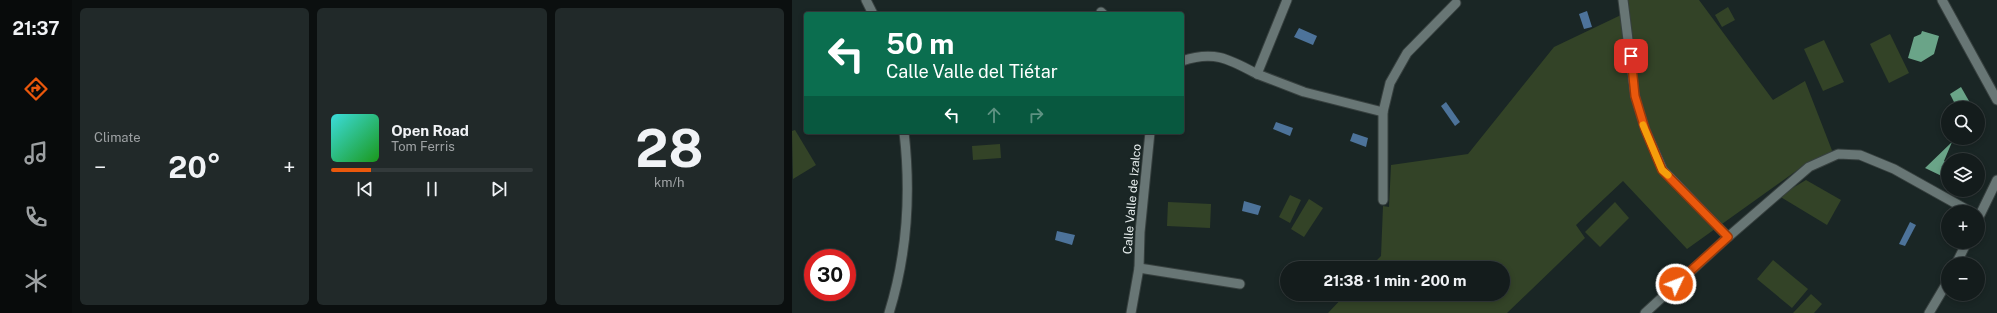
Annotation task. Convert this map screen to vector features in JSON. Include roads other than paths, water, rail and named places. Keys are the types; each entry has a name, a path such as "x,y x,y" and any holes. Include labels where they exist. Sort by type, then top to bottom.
{"street":[{"path":"866,0 871,12"},
{"path":"1257,74 1287,0"},
{"path":"1624,0 1635,96 1645,129 1662,170 1728,237"},
{"path":"1942,0 1994,89 1997,100"},
{"path":"1383,200 1382,112 1390,83 1407,54 1456,3"},
{"path":"1184,60 1198,55 1228,58 1257,74 1304,92 1382,112"},
{"path":"889,313 897,288 905,243 907,160 904,134"},
{"name":"Calle Valle de Izalco","path":"1131,313 1139,268 1140,232 1150,134"},
{"path":"1645,313 1728,237 1809,167 1838,154 1860,155 1894,169 1958,205"},
{"path":"1983,205 1997,180"},
{"name":"Calle Valle de Izalco","path":"1139,268 1240,284"},
{"path":"1929,313 1941,293"}],"water":[{"path":"1587,11 1592,27 1584,29 1579,14"},
{"path":"1299,28 1317,36 1313,45 1294,37"},
{"path":"1446,102 1460,122 1455,126 1441,106"},
{"path":"1276,122 1293,128 1290,136 1273,129"},
{"path":"1353,133 1368,138 1366,147 1350,141"},
{"path":"1244,201 1261,206 1258,215 1242,211"},
{"path":"1910,222 1916,225 1905,246 1899,244"},
{"path":"1057,231 1075,235 1072,245 1055,240"}]}
